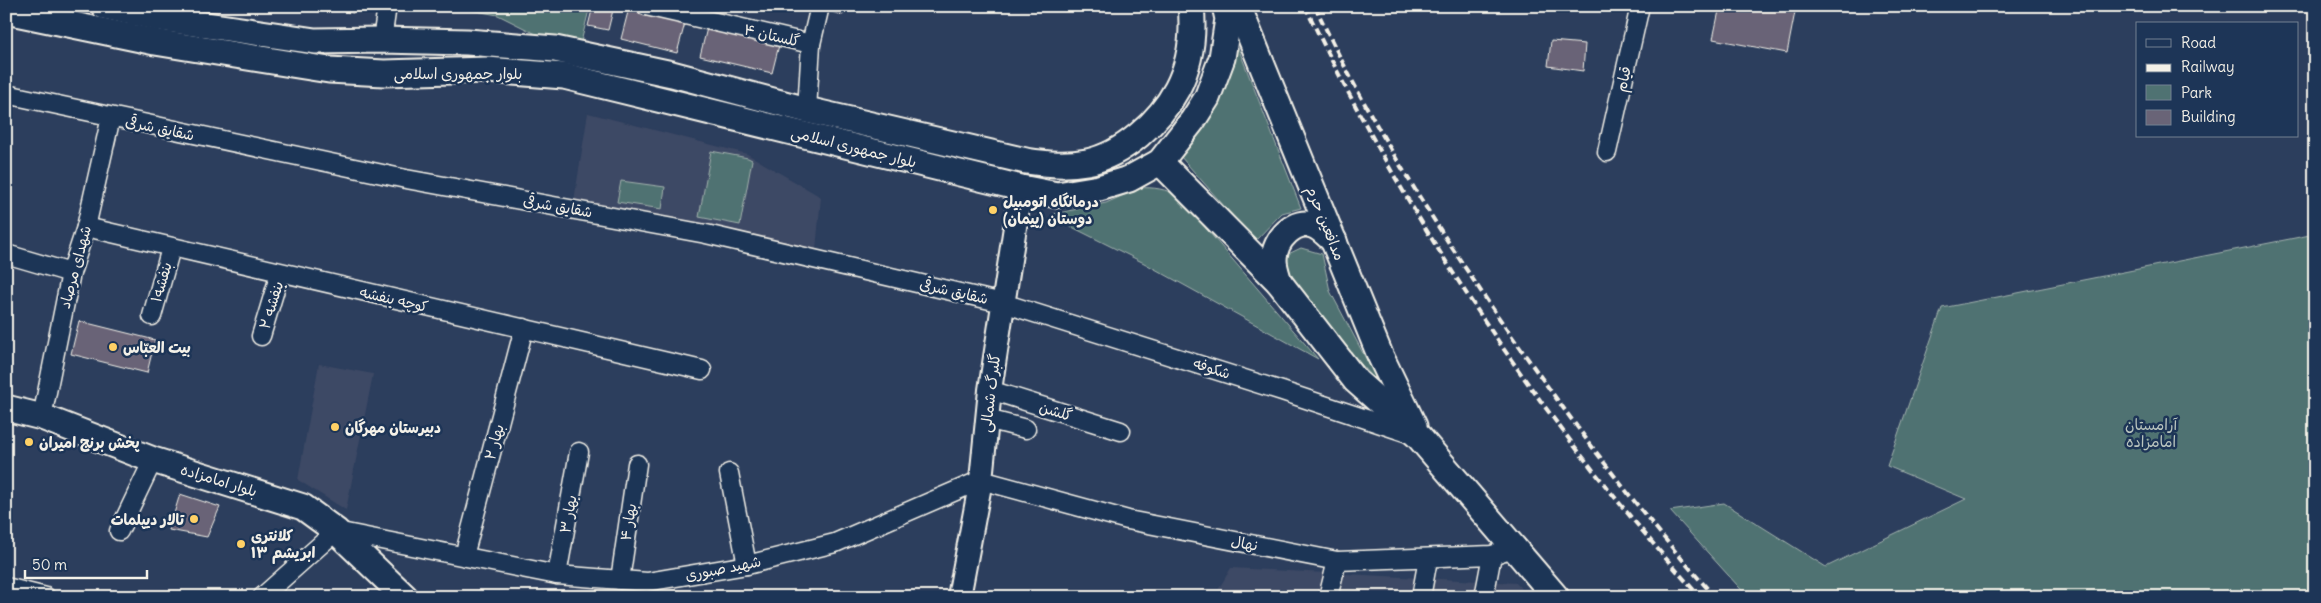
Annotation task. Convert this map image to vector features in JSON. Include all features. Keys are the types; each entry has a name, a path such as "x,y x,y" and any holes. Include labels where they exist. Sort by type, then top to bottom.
{"main road":[{"name":"بلوار جمهوری اسلامی","path":"104,6 160,18 314,41 467,42 555,49 672,74 808,110 1026,161 1062,166 1088,162 1106,156 1141,132 1163,109 1177,88 1188,57 1192,38 1191,6"},
{"path":"1160,162 1193,120 1207,98 1222,58 1228,19 1225,6"},
{"name":"مدافعین حرم","path":"1238,6 1380,355 1419,437 1502,552 1556,597"},
{"name":"بلوار جمهوری اسلامی","path":"6,11 155,42 329,70 384,73 487,70 564,76 1056,195 1099,188 1129,179 1160,162"},
{"path":"155,42 160,18"},
{"path":"1021,188 1026,161"},
{"name":"مدافعین حرم","path":"1160,162 1279,282 1356,381 1419,437"},
{"path":"1279,282 1274,260 1276,246 1285,232 1299,225 1314,226 1334,241"},
{"name":"بلوار امامزاده","path":"6,408 42,417 152,460 303,507 336,531 405,597"}],"street":[{"path":"382,40 387,6"},
{"name":"گلستان ۴","path":"646,6 811,44"},
{"path":"808,110 811,44 820,6"},
{"name":"قیام","path":"1607,152 1640,6"},
{"name":"شقایق شرقی","path":"6,94 111,118 406,179 706,234 1003,302"},
{"name":"شهدای مرصاد","path":"42,417 71,273 86,227 111,118"},
{"name":"گلبرگ شمالی","path":"959,597 981,480 990,390 1021,188"},
{"name":"کوچه بنفشه","path":"86,227 702,370"},
{"name":"بنفشه۱","path":"152,316 171,248"},
{"path":"6,254 71,273"},
{"name":"بنفشه ۲","path":"261,336 280,273"},
{"name":"شکوفه","path":"1003,302 1419,437"},
{"name":"بهار ۲","path":"464,556 524,328"},
{"name":"گلشن","path":"990,390 1121,431"},
{"path":"987,420 1026,429"},
{"name":"بهار ۳","path":"557,575 579,452"},
{"path":"119,531 152,460"},
{"name":"بهار ۴","path":"620,580 637,464"},
{"path":"729,473 747,565"},
{"name":"شهید صبوری","path":"336,531 557,575 648,582 747,565 835,543 981,480"},
{"name":"نهال","path":"981,480 1128,520 1337,561 1428,559 1502,552"},
{"path":"262,597 336,531"},
{"path":"1484,597 1502,552"},
{"path":"1421,597 1428,559"},
{"path":"1328,597 1337,561"},
{"path":"6,587 45,597"}],"shaded area":[{"path":"588,113 747,154 821,197 816,249 574,201"},
{"name":"دبیرستان مهرگان","path":"319,364 373,374 346,510 298,480"},
{"path":"1231,568 1516,583 1529,597 1214,597"}],"green space":[{"path":"448,6 590,6 581,42 544,38 498,15"},
{"path":"1235,40 1301,208 1282,213 1255,241 1180,156 1221,96"},
{"path":"711,151 752,160 740,225 699,217"},
{"path":"621,181 665,187 662,209 617,202"},
{"path":"1140,188 1160,189 1178,196 1318,359 1144,263 1066,224 1054,214 1106,203"},
{"name":"آرامستان امامزاده","path":"2315,234 2315,597 1748,597 1670,511 1724,503 1826,567 1966,499 1887,466 1942,308"},
{"path":"1301,248 1322,254 1330,291 1380,385 1315,313 1291,281 1284,256"}],"building":[{"path":"323,6 355,6 353,13"},
{"path":"593,6 614,6 608,30 588,26"},
{"path":"824,6 845,6 843,15 823,10"},
{"path":"1720,6 1766,6 1795,12 1787,53 1713,39"},
{"path":"629,8 685,23 677,53 621,39"},
{"path":"707,28 779,45 772,73 700,56"},
{"path":"1551,41 1585,44 1583,71 1548,66"},
{"name":"بیت العبّاس","path":"79,321 155,340 147,373 71,354"},
{"name":"تالار دیپلمات","path":"180,494 220,507 207,537 169,530"}],"railway":[{"path":"1305,6 1387,164 1481,316 1532,389 1586,460 1642,530 1700,597"},
{"path":"1315,6 1380,131 1428,211 1506,328 1606,466 1715,597"}],"place":[{"name":"درمانگاه اتومبیل دوستان (پیمان)","path":"993,210"},
{"name":"بیت العبّاس","path":"113,347"},
{"name":"دبیرستان مهرگان","path":"335,427"},
{"name":"پخش برنج امیران","path":"29,442"},
{"name":"تالار دیپلمات","path":"194,519"},
{"name":"کلانتری ۱۳ ابریشم","path":"241,544"}]}
